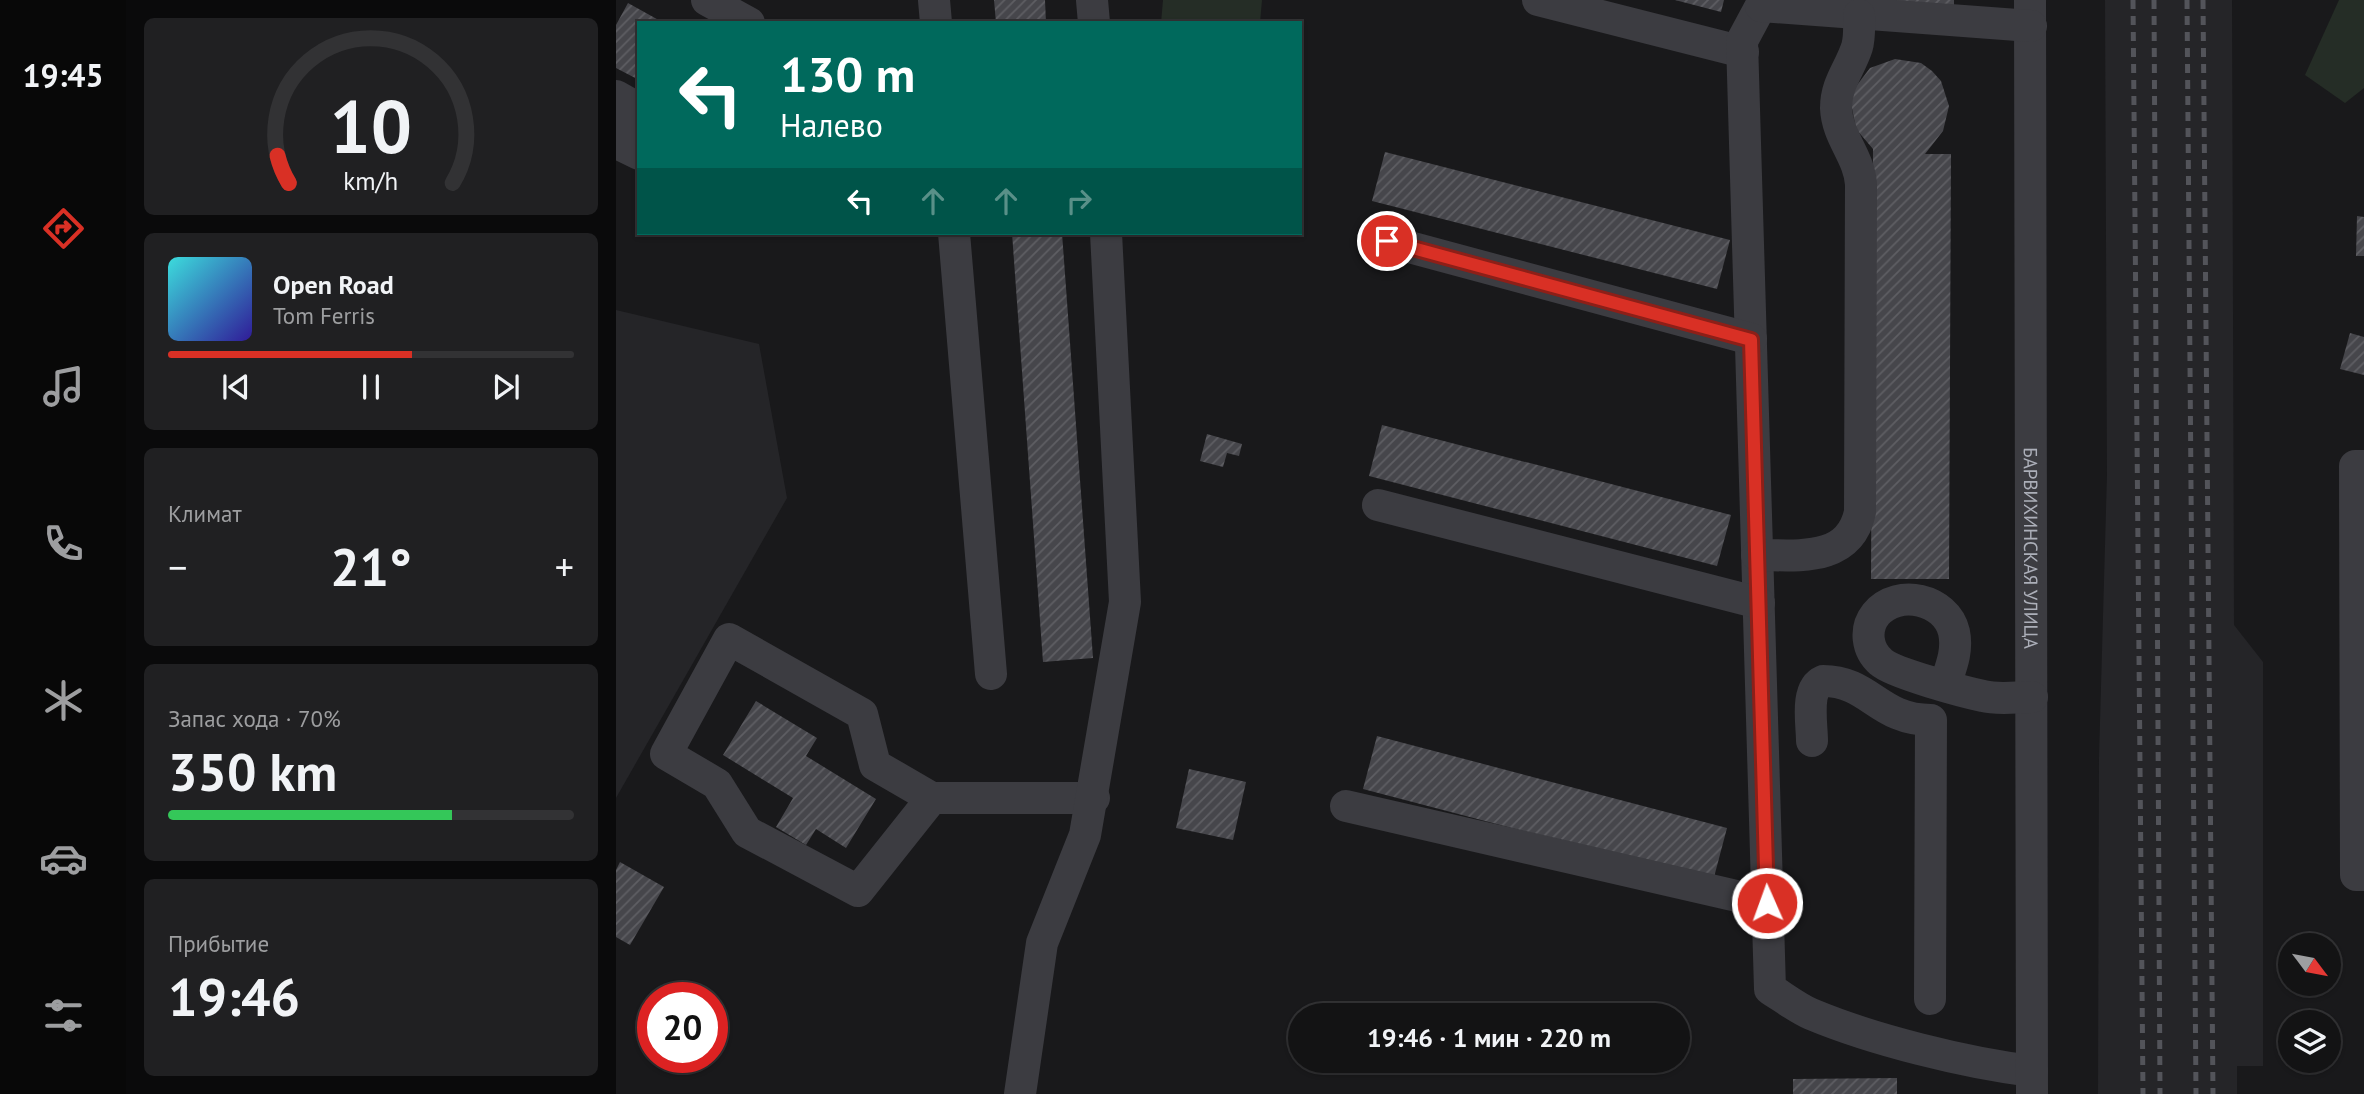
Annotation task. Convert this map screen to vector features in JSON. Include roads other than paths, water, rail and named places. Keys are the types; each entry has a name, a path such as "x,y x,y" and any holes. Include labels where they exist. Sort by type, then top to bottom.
{"street":[{"path":"707,0 745,21"},
{"path":"934,0 936,21"},
{"path":"1092,0 1094,21"},
{"path":"1538,0 1743,52"},
{"path":"2030,13 1859,15 1762,3 1742,41 1770,989 1809,1013 1862,1033 2000,1067 2032,1082"},
{"name":"БАРВИХИНСКАЯ УЛИЦА","path":"2030,13 2032,1082"},
{"path":"1757,555 1818,555 1829,551 1846,539 1860,512 1861,184 1858,167 1840,130 1836,110 1841,79 1857,48 1859,15"},
{"path":"616,96 632,106 624,146 637,153"},
{"path":"954,235 991,674"},
{"path":"1020,1094 1042,943 1085,835 1094,798 1125,602 1106,235"},
{"path":"1387,241 1751,340"},
{"path":"2364,466 2355,466 2356,875 2364,875"},
{"path":"1378,505 1759,603"},
{"path":"1930,999 1931,720 1955,688 1952,627 1935,606 1910,589 1898,601 1878,612 1868,632 1871,649 1886,666 1955,688 1985,697 2032,697"},
{"path":"932,798 858,891 747,832 717,784 666,754 729,639 862,714 875,765 932,798 1094,798"},
{"path":"1812,741 1812,695 1814,687 1823,681 1853,686 1897,716 1931,720"},
{"path":"1346,806 1767,903"}],"railway":[{"path":"2133,0 2143,1094"},
{"path":"2154,0 2160,1094"},
{"path":"2187,0 2196,1094"},
{"path":"2203,0 2213,1094"}]}
